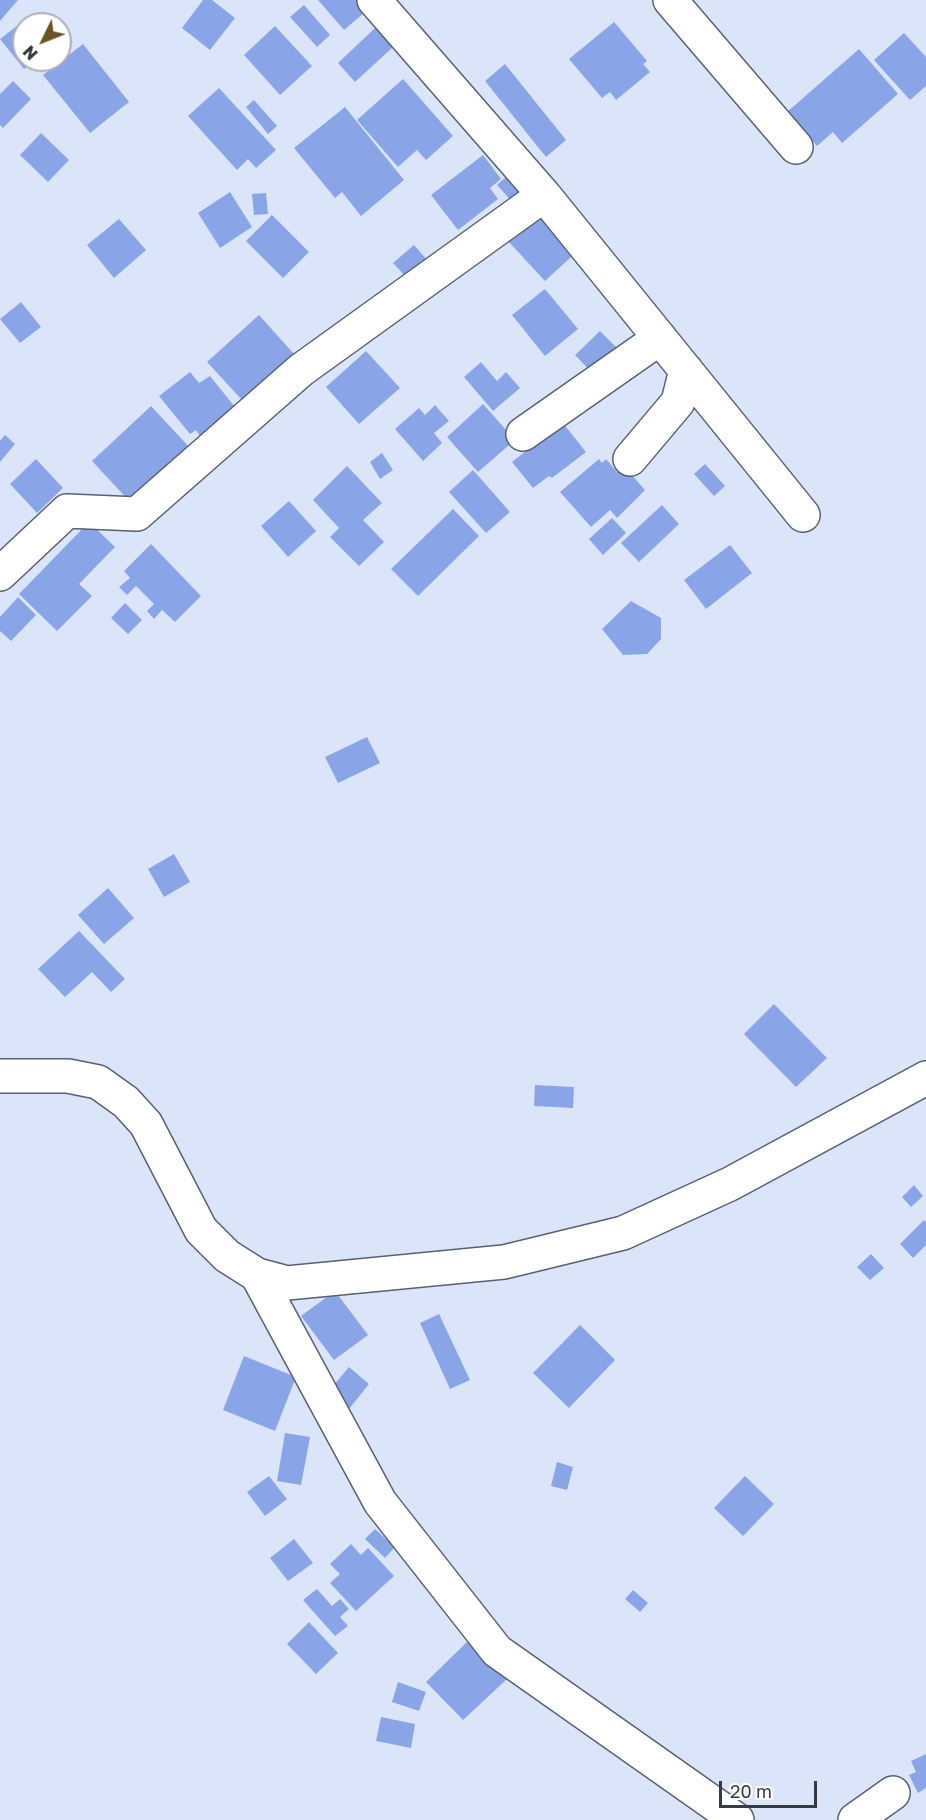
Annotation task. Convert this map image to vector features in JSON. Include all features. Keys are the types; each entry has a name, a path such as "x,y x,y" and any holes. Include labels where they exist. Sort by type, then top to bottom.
{"street":[{"path":"374,0 544,195 803,515"},
{"path":"670,0 796,147"},
{"path":"0,574 67,511 137,514 301,370 544,195"},
{"path":"524,434 660,338"},
{"path":"630,459 678,402 686,370"},
{"path":"0,1076 68,1076 98,1082 126,1102 146,1124 201,1230 227,1256 257,1275 287,1283 504,1262 623,1233 730,1184 926,1078"},
{"path":"257,1275 380,1502 497,1650 737,1820"},
{"path":"855,1820 893,1792"}],"building":[{"path":"0,0 18,0 0,21"},
{"path":"203,0 212,0 235,18 210,50 182,28"},
{"path":"318,0 365,0 371,7 344,30"},
{"path":"304,5 330,35 317,47 290,17"},
{"path":"614,22 647,61 643,64 650,72 616,100 610,92 602,98 569,59"},
{"path":"275,26 312,66 280,95 244,55"},
{"path":"375,28 393,47 355,82 338,63"},
{"path":"12,30 12,54 0,39"},
{"path":"904,33 926,57 926,86 910,100 874,60"},
{"path":"83,44 129,102 90,133 43,75 47,72 72,72 72,53"},
{"path":"859,49 898,94 842,143 833,132 817,146 787,112"},
{"path":"505,64 566,140 546,157 485,81"},
{"path":"403,79 453,136 426,160 417,150 398,167 357,120"},
{"path":"13,81 31,99 3,128 0,125 0,94"},
{"path":"219,88 276,150 256,168 248,159 237,170 188,116"},
{"path":"254,100 277,126 268,134 246,107"},
{"path":"345,107 404,180 361,216 342,192 335,198 294,148"},
{"path":"41,133 69,160 48,182 20,155"},
{"path":"483,155 501,179 490,188 498,199 458,230 431,195"},
{"path":"514,170 531,189 514,204 497,185"},
{"path":"230,192 252,227 220,248 198,213"},
{"path":"266,193 268,214 254,215 252,194"},
{"path":"546,205 583,246 545,281 507,240"},
{"path":"272,215 309,252 283,278 246,241"},
{"path":"119,219 146,250 114,278 87,245"},
{"path":"414,245 428,261 408,279 393,263"},
{"path":"545,289 578,329 545,356 512,315"},
{"path":"21,302 41,327 20,343 0,319"},
{"path":"259,315 294,354 242,400 207,362"},
{"path":"600,331 622,353 597,378 575,355"},
{"path":"366,351 400,388 359,424 326,387"},
{"path":"481,362 497,381 506,372 520,388 493,411 464,377"},
{"path":"190,372 199,383 210,376 239,412 203,441 196,430 190,434 159,396"},
{"path":"483,404 515,440 478,472 447,437"},
{"path":"435,405 449,421 434,433 442,443 423,461 395,429 419,408 425,415"},
{"path":"151,406 191,449 132,504 92,461"},
{"path":"562,422 586,452 552,478 549,476 533,488 512,462"},
{"path":"5,435 15,444 0,462 0,441"},
{"path":"382,453 393,470 380,479 370,462"},
{"path":"36,459 63,488 37,513 10,484"},
{"path":"599,459 602,463 606,459 617,472 624,466 645,490 617,518 610,510 591,527 560,492"},
{"path":"705,464 725,486 714,496 694,474"},
{"path":"347,466 382,503 363,520 384,542 359,566 330,537 339,528 313,500"},
{"path":"473,470 510,512 486,533 449,492"},
{"path":"289,501 316,531 288,557 261,526"},
{"path":"662,505 679,524 639,562 621,543"},
{"path":"453,509 479,536 418,596 391,569"},
{"path":"612,518 626,533 603,555 589,539"},
{"path":"89,522 115,547 79,584 92,596 57,631 19,594"},
{"path":"151,544 201,596 175,622 162,610 154,619 147,611 154,604 136,586 127,595 119,587 130,578 124,571"},
{"path":"730,545 752,573 706,609 684,580"},
{"path":"18,597 36,615 11,641 0,631 0,617"},
{"path":"631,601 661,618 661,639 647,654 623,655 602,629"},
{"path":"125,603 142,620 128,634 111,618"},
{"path":"367,737 380,763 338,783 325,757"},
{"path":"174,854 190,882 164,897 148,869"},
{"path":"108,888 134,918 104,944 78,915"},
{"path":"79,931 125,979 111,992 92,972 65,997 38,969"},
{"path":"774,1004 827,1058 796,1087 744,1034"},
{"path":"535,1085 574,1087 573,1108 534,1106"},
{"path":"914,1185 923,1196 911,1207 902,1197"},
{"path":"924,1220 926,1222 926,1245 913,1258 900,1244"},
{"path":"871,1254 884,1268 870,1280 857,1267"},
{"path":"335,1291 368,1335 334,1360 301,1316"},
{"path":"439,1314 470,1380 450,1389 420,1323"},
{"path":"580,1325 615,1360 569,1408 533,1373"},
{"path":"244,1356 296,1377 275,1431 223,1410"},
{"path":"349,1367 369,1384 349,1409 328,1392"},
{"path":"285,1433 310,1437 301,1485 277,1481"},
{"path":"557,1462 573,1467 567,1490 551,1486"},
{"path":"269,1476 287,1499 265,1516 247,1492"},
{"path":"745,1476 774,1504 743,1536 714,1508"},
{"path":"375,1529 395,1547 385,1558 365,1539"},
{"path":"294,1539 313,1563 288,1581 270,1558"},
{"path":"351,1544 361,1555 368,1548 394,1576 356,1611 330,1583 340,1574 330,1564"},
{"path":"317,1589 332,1606 340,1599 349,1609 340,1617 348,1626 335,1636 303,1600"},
{"path":"633,1590 648,1603 640,1612 625,1599"},
{"path":"309,1622 338,1653 316,1674 287,1644"},
{"path":"469,1640 507,1679 463,1720 426,1682"},
{"path":"398,1682 426,1692 419,1711 392,1702"},
{"path":"381,1717 415,1724 411,1748 376,1741"},
{"path":"926,1754 926,1788 918,1793 909,1775 916,1772 911,1761"}]}
